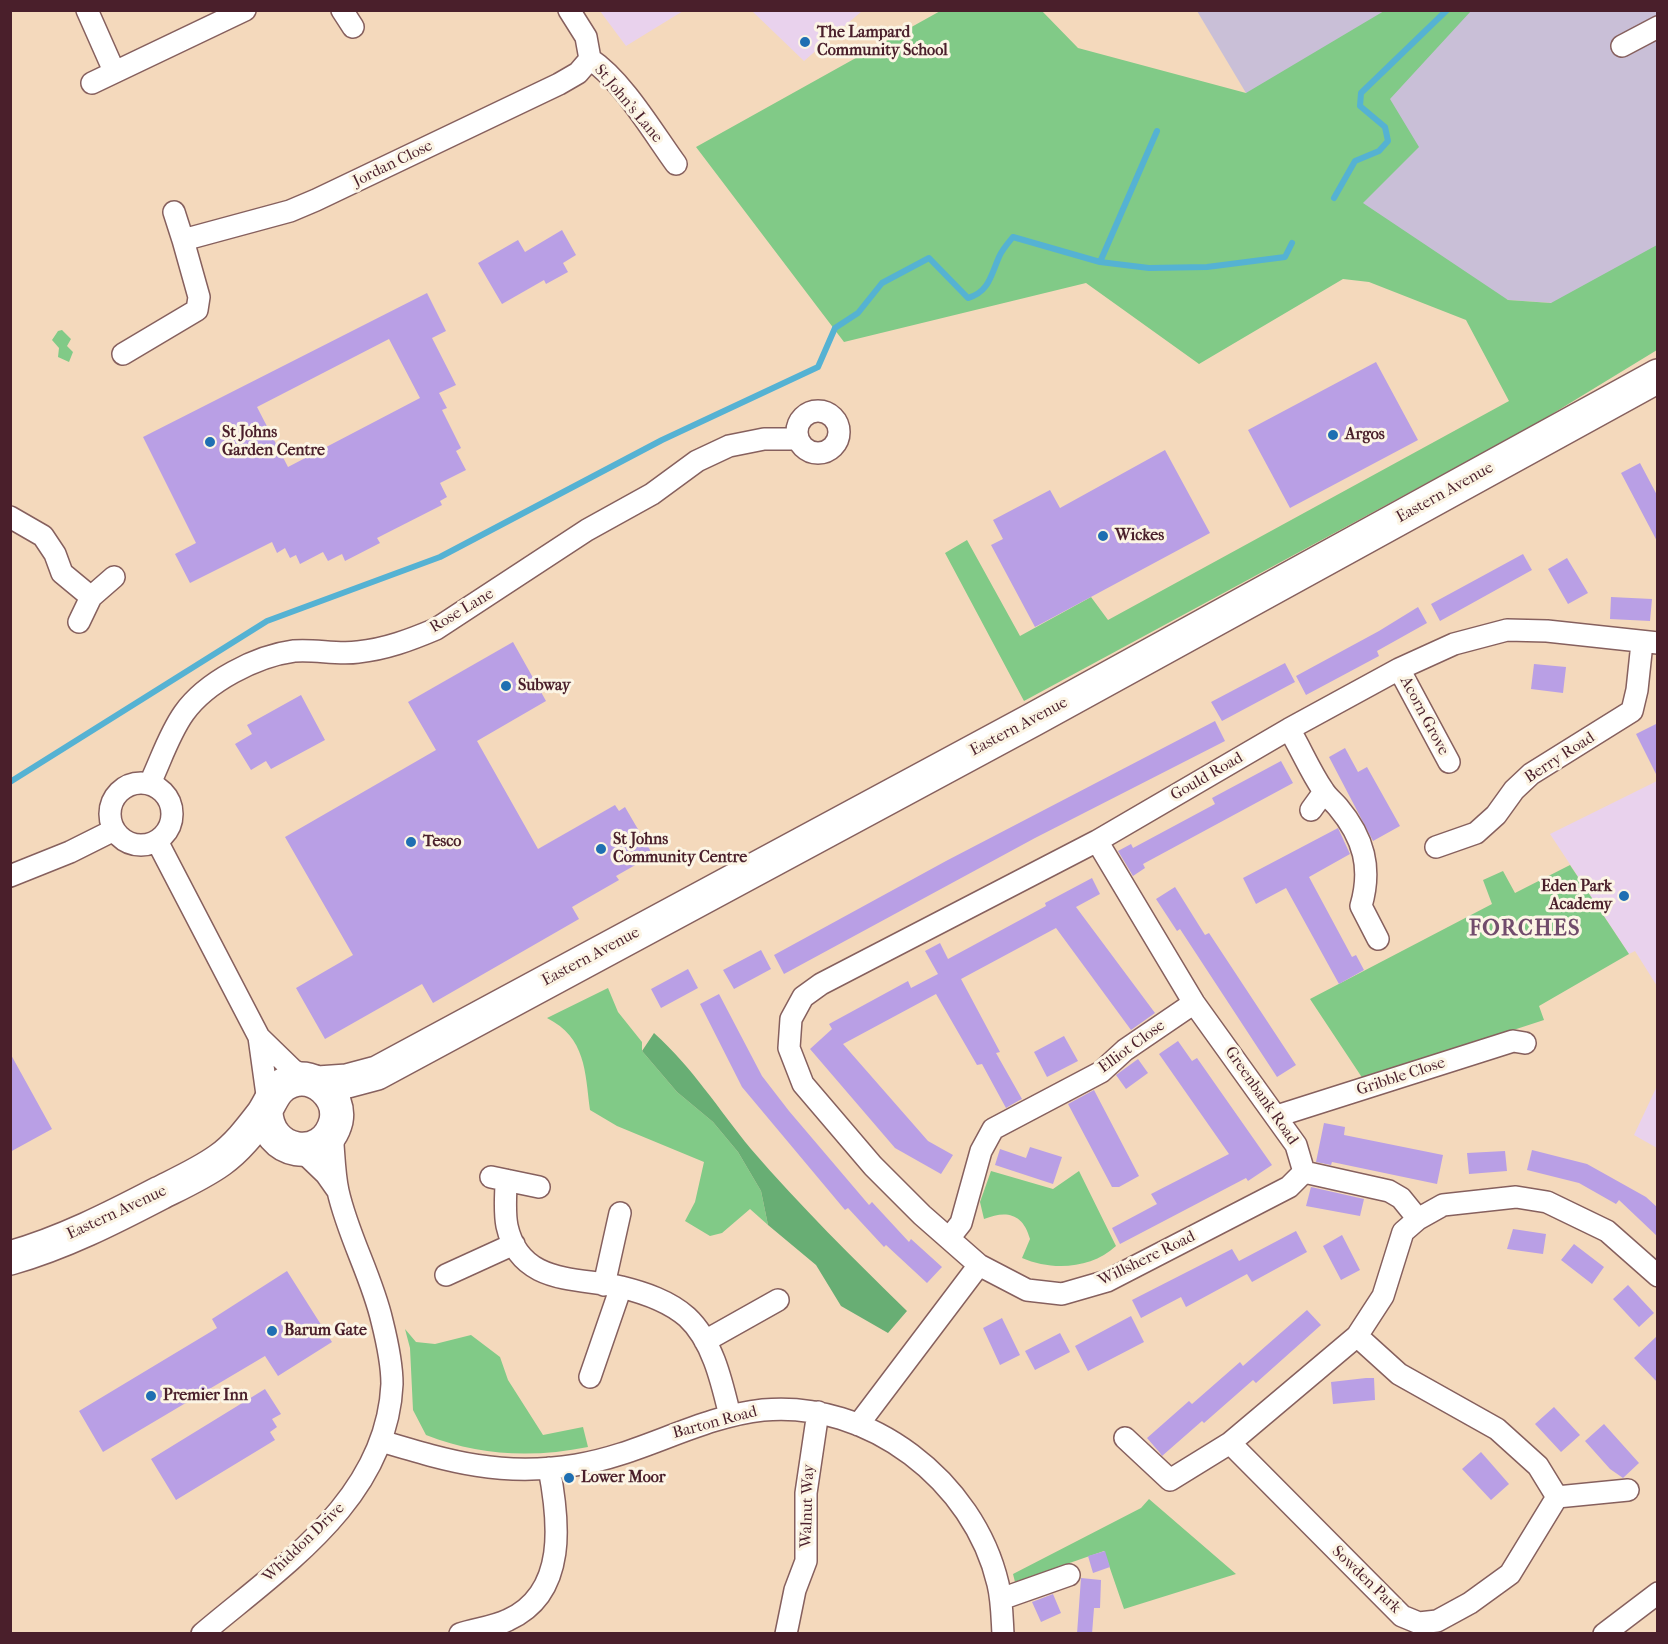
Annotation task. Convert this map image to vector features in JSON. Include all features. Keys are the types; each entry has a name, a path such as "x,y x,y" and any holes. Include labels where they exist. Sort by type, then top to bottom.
{"main road":[{"name":"Eastern Avenue","path":"314,1081 347,1081 377,1073 1034,719 1658,376"},
{"name":"Eastern Avenue","path":"334,1121 377,1073"},
{"path":"293,1080 314,1081 334,1102 334,1121 324,1142 291,1146 269,1129 267,1106 277,1088 293,1080"},
{"name":"Eastern Avenue","path":"10,1258 111,1219 221,1160 248,1134 267,1106"},
{"name":"Eastern Avenue","path":"221,1160 291,1146"}],"street":[{"path":"87,10 114,71"},
{"path":"92,83 245,10"},
{"name":"St John's Lane","path":"568,10 586,37 590,59 600,66 627,98 676,164"},
{"path":"1622,46 1658,27"},
{"name":"Jordan Close","path":"183,240 290,211 316,200 559,84 578,73 590,59"},
{"path":"123,354 197,310 199,297 174,212"},
{"name":"Rose Lane","path":"150,783 184,712 210,686 238,669 293,651 355,653 392,647 436,629 587,530 652,494 697,461 729,446 764,439 798,439"},
{"path":"10,517 43,536 55,554 62,573 91,597"},
{"path":"79,622 91,597 114,577"},
{"name":"Gould Road","path":"791,1019 803,997 821,984 1097,841 1289,729 1399,669 1454,644 1507,630 1547,631 1650,643"},
{"name":"Berry Road","path":"1436,847 1476,833 1496,815 1514,790 1531,774 1632,711 1650,643"},
{"name":"Acorn Grove","path":"1399,669 1449,762"},
{"path":"1289,729 1324,792 1340,809 1362,847 1367,861 1367,886 1361,906 1378,939"},
{"path":"135,782 150,783 162,789 169,799 172,810 168,830 157,841 142,845 129,843 114,830 109,810 113,798 121,789 135,782"},
{"path":"1311,810 1324,792"},
{"path":"10,876 70,852 114,830"},
{"path":"157,841 259,1037 293,1070 314,1081"},
{"name":"Greenbank Road","path":"1097,841 1194,1003 1296,1145 1304,1172"},
{"name":"Elliot Close","path":"950,1237 961,1223 981,1151 993,1129 1101,1072 1125,1050 1194,1003"},
{"name":"Willshere Road","path":"791,1019 789,1048 803,1084 873,1166 922,1215 950,1237 979,1265 1027,1290 1062,1294 1107,1281 1289,1187 1304,1172"},
{"path":"259,1037 267,1106"},
{"name":"Gribble Close","path":"1277,1116 1513,1041 1525,1043"},
{"name":"Whiddon Drive","path":"334,1121 338,1191"},
{"name":"Whiddon Drive","path":"202,1634 300,1551 339,1513 364,1477 381,1441 392,1384 390,1356 366,1268 338,1191 326,1174 291,1146"},
{"path":"1304,1172 1389,1191 1401,1198 1418,1218"},
{"path":"539,1187 498,1178 507,1227 524,1261 544,1273 566,1281 612,1286 667,1301 688,1318 705,1341 719,1373 730,1416"},
{"path":"1125,1438 1170,1480 1230,1443 1357,1336 1383,1296 1403,1232 1418,1218 1443,1205 1479,1199 1516,1197 1547,1202 1607,1231 1658,1276"},
{"path":"590,1377 612,1286 620,1213"},
{"path":"446,1275 514,1244"},
{"path":"858,1425 979,1265"},
{"path":"705,1341 778,1300"},
{"path":"1357,1336 1399,1374 1497,1429 1539,1466 1557,1497 1628,1490"},
{"name":"Barton Road","path":"381,1441 449,1461 494,1469 549,1468 577,1465 620,1454 668,1435 730,1416 762,1410 818,1412 858,1425 891,1441 919,1460 943,1481 964,1508 980,1536 998,1583 1003,1634"},
{"name":"Walnut Way","path":"786,1634 795,1590 806,1561 806,1493 818,1412"},
{"name":"Sowden Park","path":"1230,1443 1386,1603 1402,1616 1419,1623 1437,1621 1470,1603 1510,1574 1557,1497"},
{"path":"459,1634 508,1620 526,1608 539,1593 550,1573 557,1548 557,1527 549,1468"},
{"path":"1001,1599 1069,1575"},
{"path":"1604,1634 1658,1593"}],"shaded area":[{"path":"600,11 683,11 626,46"},
{"name":"The Lampard Community School","path":"752,11 862,11 804,61"},
{"path":"1197,11 1657,11 1657,303 1611,307 1508,300 1379,240 1246,93"},
{"name":"Eden Park Academy","path":"1657,781 1657,986 1635,951 1629,954 1550,834"},
{"path":"1657,1086 1657,1148 1634,1135"}],"green space":[{"path":"942,10 1042,11 1078,48 1246,93 1384,11 1471,11 1390,99 1419,147 1363,203 1508,300 1551,303 1657,245 1657,350 1534,425 1024,701 945,553 967,540 1020,636 1091,597 1108,620 1509,401 1466,320 1369,282 1343,279 1199,364 1086,283 844,342 696,147"},
{"path":"62,330 71,339 67,346 73,352 69,362 58,357 59,348 52,340 58,331"},
{"path":"1570,865 1629,954 1539,1006 1544,1020 1363,1079 1310,999 1492,904 1483,880 1503,871 1515,893"},
{"path":"608,988 618,1012 642,1042 642,1051 677,1092 713,1122 738,1152 761,1191 768,1225 750,1209 722,1233 710,1236 685,1221 695,1202 704,1162 617,1126 590,1110 584,1069 576,1046 560,1026 547,1018"},
{"path":"654,1033 693,1074 770,1170 907,1311 888,1333 841,1306 816,1265 768,1225 761,1191 738,1152 713,1122 677,1092 642,1051"},
{"path":"991,1171 1053,1189 1079,1171 1116,1246 1095,1259 1071,1266 1046,1265 1022,1258 1030,1239 1023,1224 1013,1216 1006,1215 984,1219 980,1202"},
{"path":"405,1329 416,1342 435,1344 471,1335 500,1357 508,1380 543,1435 583,1427 588,1447 547,1453 506,1453 466,1447 426,1435 413,1410 410,1348"},
{"path":"1149,1499 1236,1574 1124,1609 1104,1551 1015,1582 1013,1574 1141,1508"}],"building":[{"path":"562,230 576,255 563,263 568,272 546,284 544,280 502,304 478,263 518,240 525,252"},
{"name":"St Johns Garden Centre","path":"427,293 446,331 432,338 456,385 439,393 447,408 442,410 461,448 456,451 466,470 440,483 447,497 440,501 442,505 377,538 380,543 345,561 342,554 328,561 323,552 300,564 296,555 290,558 285,548 277,553 272,542 190,583 175,554 196,543 143,437","holes":["389,339 420,398 288,467 257,407"]},
{"name":"Argos","path":"1376,362 1418,440 1290,508 1248,430"},
{"name":"Wickes","path":"1165,450 1210,533 1035,627 991,545 1003,539 993,520 1050,490 1060,508"},
{"path":"1640,463 1658,497 1658,543 1621,473"},
{"path":"1523,554 1532,570 1440,621 1431,604"},
{"path":"1567,558 1588,593 1568,604 1548,569"},
{"path":"1611,597 1652,599 1650,621 1610,619"},
{"path":"1418,607 1427,623 1377,651 1379,656 1306,695 1296,676"},
{"name":"Tesco","path":"513,642 546,701 477,741 538,849 615,805 619,811 625,807 653,855 616,876 619,880 572,907 579,919 433,1003 422,984 325,1039 296,988 353,955 285,837 436,750 408,702"},
{"path":"1285,663 1295,682 1222,721 1211,702"},
{"path":"1534,664 1566,667 1563,693 1531,689"},
{"path":"301,695 325,740 271,769 266,761 251,770 235,744 252,734 247,725"},
{"path":"1215,721 1225,741 1035,838 784,974 774,955 946,861"},
{"path":"1658,723 1658,778 1636,734"},
{"path":"1345,748 1358,772 1367,767 1400,826 1373,841 1329,757"},
{"path":"1281,761 1293,783 1143,864 1145,868 1133,876 1118,851 1131,844 1133,848 1215,804 1212,798"},
{"path":"1338,828 1350,854 1309,877 1352,957 1356,955 1364,970 1339,984 1286,888 1256,904 1243,878"},
{"path":"1092,878 1100,894 1076,907 1155,1013 1131,1030 1056,928 961,979 1000,1052 996,1053 1022,1099 1006,1108 982,1064 977,1065 936,994 843,1044 928,1141 953,1155 941,1174 895,1148 810,1049 832,1029 829,1024 908,981 911,988 938,974 925,951 940,943 948,959 1046,906 1045,903"},
{"path":"1175,887 1205,935 1209,933 1296,1065 1277,1077 1180,929 1177,931 1156,899"},
{"path":"761,950 771,969 734,989 723,970"},
{"path":"688,969 698,988 661,1008 651,989"},
{"path":"719,994 762,1076 789,1111 869,1205 872,1202 909,1242 911,1239 942,1267 927,1283 886,1245 884,1247 848,1208 845,1210 742,1087 700,1004"},
{"path":"1064,1036 1078,1061 1047,1077 1034,1052"},
{"path":"1178,1041 1192,1061 1197,1058 1272,1165 1248,1181 1246,1178 1120,1244 1112,1228 1157,1204 1151,1194 1229,1154 1159,1054"},
{"path":"10,1053 52,1129 10,1152"},
{"path":"1138,1059 1148,1073 1126,1089 1116,1075"},
{"path":"1094,1090 1139,1176 1119,1187 1112,1187 1068,1104"},
{"path":"1324,1123 1345,1127 1344,1135 1443,1155 1437,1184 1332,1162 1331,1165 1316,1162"},
{"path":"1030,1147 1062,1157 1053,1184 995,1165 1000,1149 1026,1158"},
{"path":"1532,1150 1587,1164 1646,1197 1658,1208 1658,1237 1619,1200 1616,1204 1579,1183 1527,1170"},
{"path":"1505,1151 1507,1171 1469,1174 1467,1153"},
{"path":"1311,1187 1364,1199 1360,1216 1306,1206"},
{"path":"1513,1229 1546,1234 1543,1254 1507,1249"},
{"path":"1296,1231 1307,1252 1252,1282 1247,1274 1186,1307 1181,1297 1141,1318 1132,1300 1232,1249 1239,1261"},
{"path":"1342,1235 1360,1270 1341,1280 1323,1246"},
{"path":"1574,1244 1604,1267 1592,1284 1561,1260"},
{"path":"287,1271 332,1342 278,1376 265,1356 103,1452 79,1411 217,1328 212,1319"},
{"path":"1628,1285 1654,1313 1639,1327 1613,1299"},
{"path":"1307,1310 1321,1325 1256,1383 1253,1380 1162,1456 1147,1438 1189,1401 1192,1404 1240,1362 1243,1366"},
{"path":"1131,1316 1144,1342 1088,1371 1075,1346"},
{"path":"1002,1318 1020,1355 1000,1365 983,1328"},
{"path":"1060,1333 1070,1352 1035,1370 1025,1351"},
{"path":"1658,1335 1658,1383 1634,1358"},
{"path":"1374,1378 1375,1400 1333,1404 1331,1382"},
{"path":"265,1389 281,1414 272,1419 277,1427 270,1432 275,1440 176,1500 151,1459"},
{"path":"1554,1407 1580,1435 1561,1452 1535,1424"},
{"path":"1604,1424 1639,1463 1623,1478 1610,1469 1585,1441"},
{"path":"1481,1452 1509,1484 1491,1500 1462,1469"},
{"path":"1105,1551 1110,1567 1093,1573 1088,1556"},
{"path":"1081,1578 1101,1580 1100,1608 1094,1608 1092,1634 1077,1634"},
{"path":"1053,1594 1061,1613 1041,1622 1032,1602"}],"waterway":[{"path":"1334,198 1355,161 1379,151 1388,141 1385,127 1360,106 1361,93 1447,10"},
{"path":"1100,262 1157,131"},
{"path":"10,782 267,621 440,557 662,440 818,367 835,328 858,313 882,283 929,258 968,298 981,292 985,287 1000,254 1013,237 1100,262 1149,268 1207,267 1285,257 1292,243"}],"place":[{"name":"The Lampard Community School","path":"805,42"},
{"name":"Argos","path":"1333,435"},
{"name":"St Johns Garden Centre","path":"210,442"},
{"name":"Wickes","path":"1103,536"},
{"name":"Subway","path":"506,686"},
{"name":"Tesco","path":"411,842"},
{"name":"St Johns Community Centre","path":"601,849"},
{"name":"Eden Park Academy","path":"1624,896"},
{"name":"Barum Gate","path":"272,1331"},
{"name":"Premier Inn","path":"151,1396"},
{"name":"Lower Moor","path":"569,1478"}],"district":[{"name":"FORCHES","path":"1525,930"}]}
